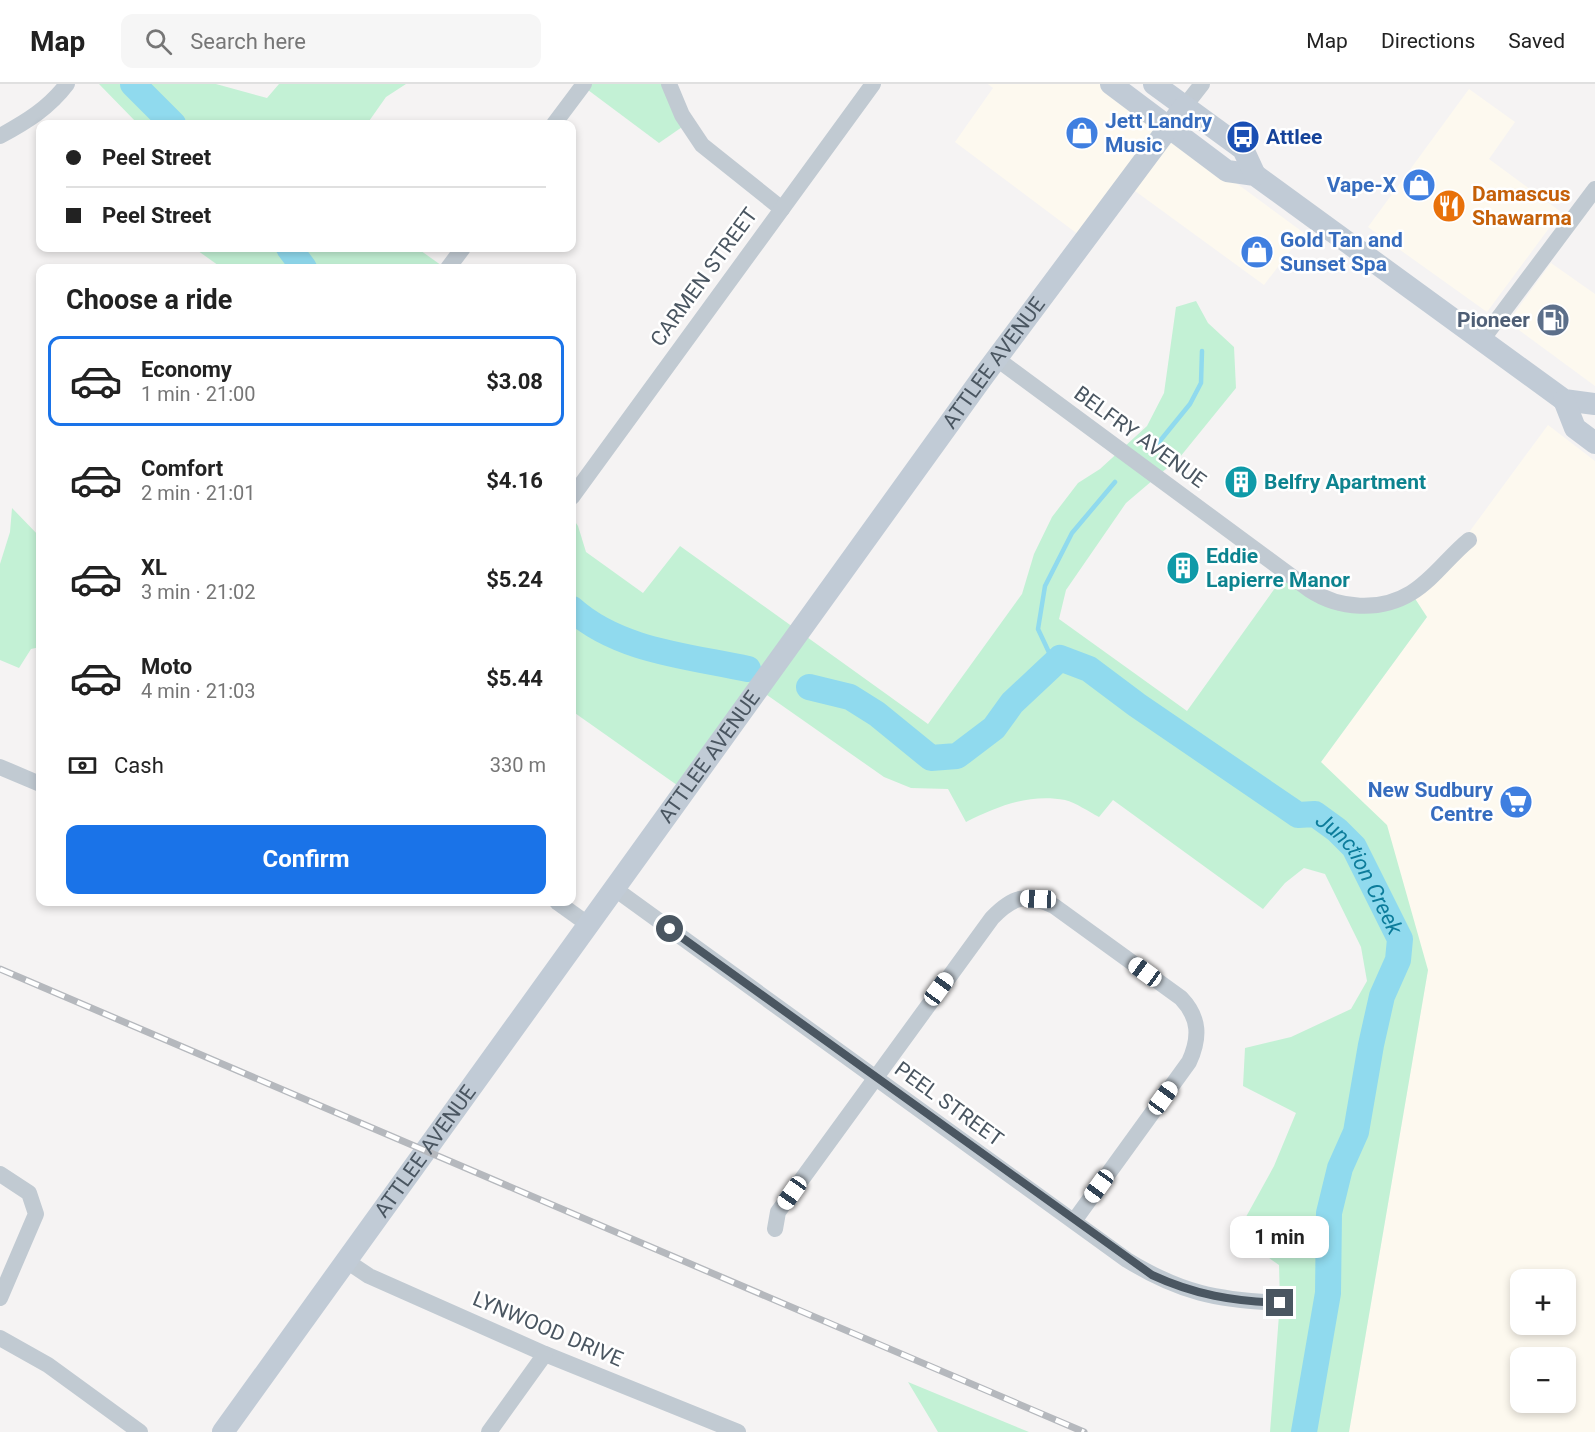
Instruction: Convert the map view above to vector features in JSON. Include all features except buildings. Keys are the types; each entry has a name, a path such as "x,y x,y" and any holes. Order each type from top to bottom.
{"street":[{"path":"0,136 30,119 51,103 67,84"},
{"path":"557,120 584,84"},
{"path":"669,84 682,115 702,145 782,208"},
{"name":"CARMEN STREET","path":"576,491 873,84"},
{"path":"1111,84 1227,171 1255,175 1564,400 1595,404"},
{"path":"1154,84 1243,149 1255,175"},
{"name":"ATTLEE AVENUE","path":"223,1432 997,359 1202,84"},
{"path":"1482,340 1595,189"},
{"name":"BELFRY AVENUE","path":"997,359 1310,590 1337,605 1375,604 1411,593 1469,540"},
{"path":"1564,400 1575,428 1595,443"},
{"path":"0,767 36,782"},
{"name":"PEEL STREET","path":"615,889 1127,1260 1182,1289 1246,1301 1280,1303"},
{"path":"774,1229 778,1212 992,918 1007,902 1023,898 1038,899 1054,906 1181,998 1191,1009 1197,1036 1189,1062 1074,1221"},
{"path":"563,906 589,925"},
{"path":"0,1174 29,1193 36,1215 0,1298"},
{"name":"LYNWOOD DRIVE","path":"345,1260 369,1276 545,1354 738,1432"},
{"path":"0,1338 48,1365 140,1432"},
{"path":"489,1432 545,1354"}],"shaded area":[{"path":"988,84 1102,84 1304,233 1264,285 1120,180 1079,235 955,142 993,88"},
{"path":"1469,89 1515,122 1489,159 1561,212 1487,312 1368,227"},
{"path":"1551,263 1595,294 1595,386 1508,322"},
{"path":"1548,425 1595,461 1595,1432 1349,1432 1428,970 1321,762 1427,617 1412,594 1453,554"}],"green space":[{"path":"99,84 216,84 267,98 279,84 406,84 386,97 370,120 134,120"},
{"path":"586,84 667,84 685,125 659,143 584,87"},
{"path":"200,252 423,252 439,264 216,264"},
{"path":"1196,301 1208,323 1234,347 1236,388 1180,457 1126,503 1066,590 1059,619 1187,711 1285,574 1337,606 1412,594 1427,617 1321,762 1387,825 1428,970 1349,1432 1270,1432 1280,1302 1279,1265 1236,1235 1274,1166 1296,1113 1243,1086 1245,1048 1291,1037 1351,1009 1367,981 1361,947 1325,874 1304,868 1285,883 1263,909 1113,800 1099,817 1065,800 1039,798 1001,807 966,822 948,789 911,788 884,777 757,688 684,790 576,714 576,523 586,552 643,593 680,546 928,724 1022,594 1034,554 1052,517 1078,483 1100,469 1147,426 1164,393 1176,307"},
{"path":"12,508 36,533 36,648 31,649 19,668 0,660 0,564 10,532"},
{"path":"908,1382 1029,1432 938,1432"}],"waterway":[{"name":"Junction Creek","path":"133,84 169,120"},
{"name":"Junction Creek","path":"292,252 301,264"},
{"path":"1151,452 1190,404 1201,383 1202,351"},
{"path":"1054,663 1038,629 1045,586 1072,533 1115,482"},
{"name":"Junction Creek","path":"576,612 611,634 633,643 655,650 748,669"},
{"name":"Junction Creek","path":"809,687 850,697 877,714 931,758 957,756 994,728 1012,703 1060,658 1089,669 1137,705 1298,815 1315,814 1337,830 1354,847 1400,939 1398,960 1382,996 1356,1132 1340,1168 1329,1213 1328,1293 1304,1432"}],"railway":[{"path":"0,969 1084,1432"}],"place":[{"name":"Jett Landry Music","path":"1082,133"},
{"name":"Attlee","path":"1243,137"},
{"name":"Vape-X","path":"1419,185"},
{"name":"Damascus Shawarma","path":"1449,206"},
{"name":"Gold Tan and Sunset Spa","path":"1257,252"},
{"name":"Pioneer","path":"1553,320"},
{"name":"Belfry Apartment","path":"1241,482"},
{"name":"Eddie Lapierre Manor","path":"1183,568"},
{"name":"New Sudbury Centre","path":"1516,802"}],"route":[{"path":"670,929 1127,1260 1182,1289 1246,1301 1280,1303"}]}
